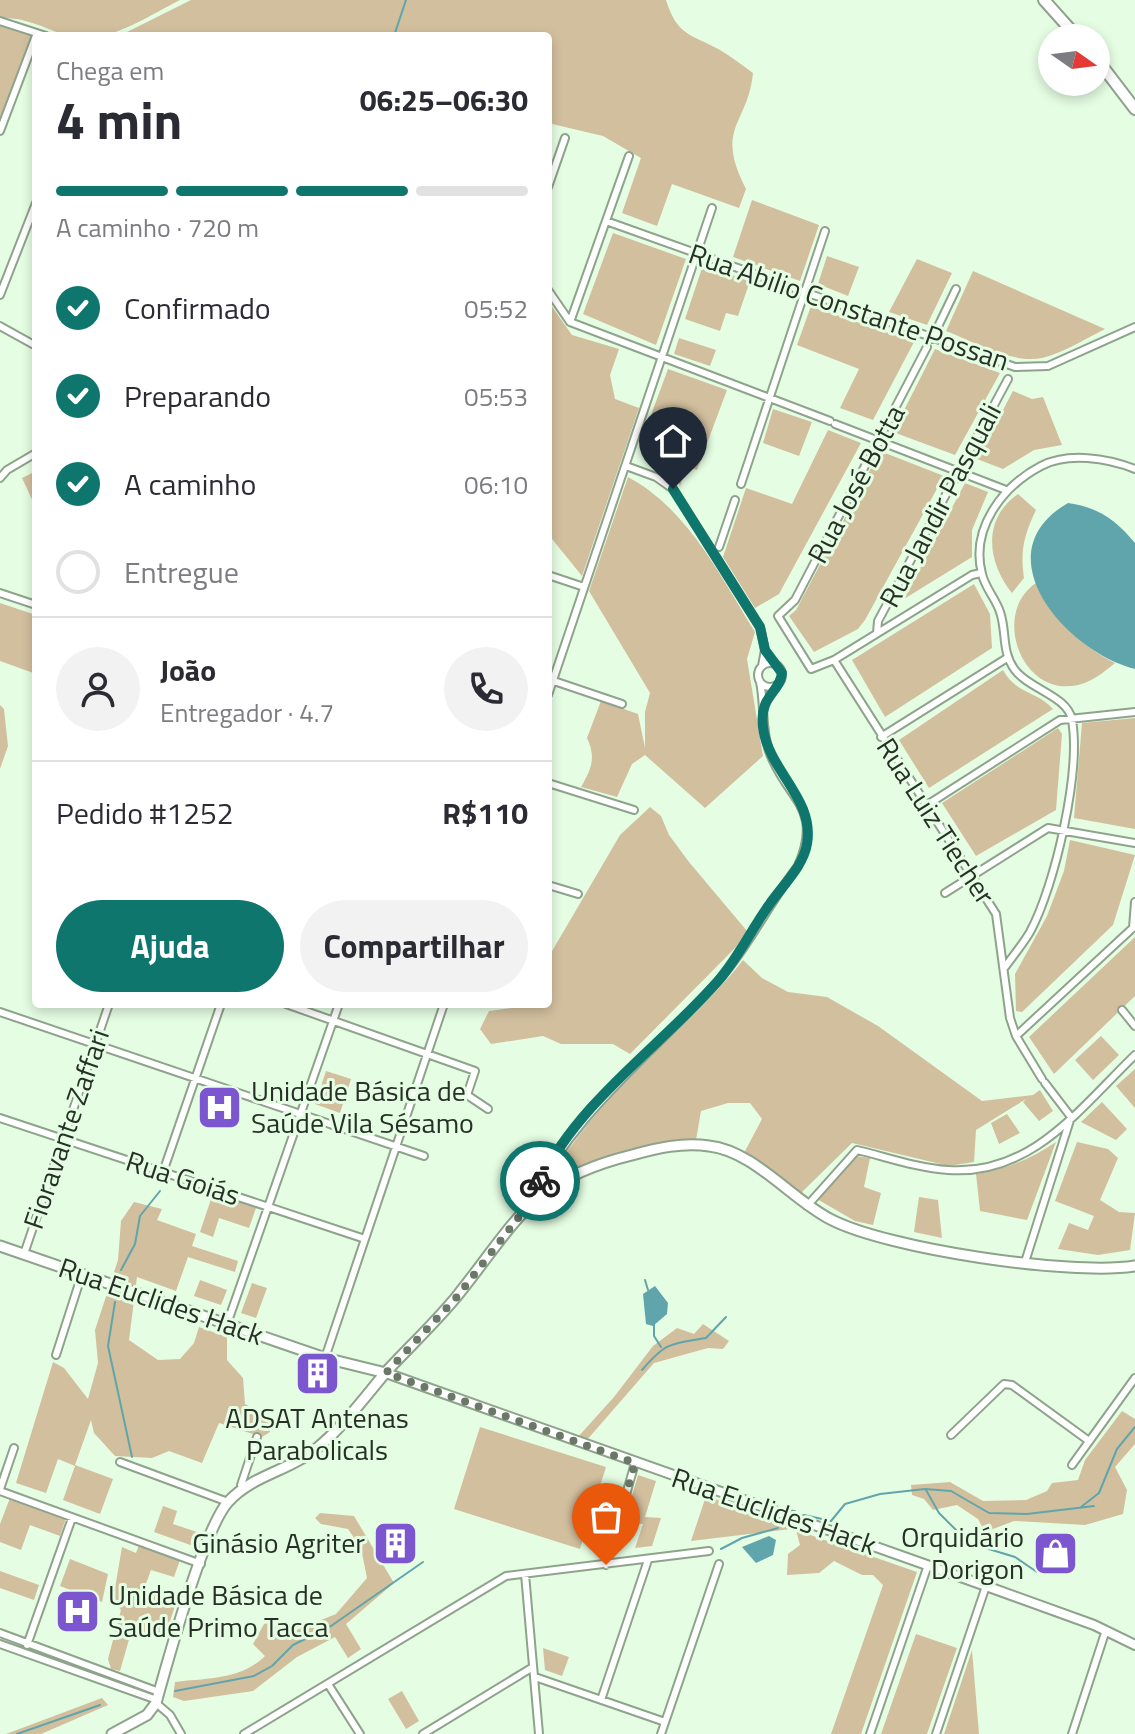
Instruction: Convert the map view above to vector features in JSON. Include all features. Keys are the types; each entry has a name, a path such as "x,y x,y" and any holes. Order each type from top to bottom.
{"main road":[{"path":"1044,0 1065,24"},
{"path":"1110,76 1135,109"},
{"path":"112,1734 147,1715 157,1698 201,1564 228,1502 243,1489 316,1449 456,1298 529,1204 561,1179 592,1166 650,1150 695,1144 715,1146 736,1155 833,1221 876,1237 1074,1268 1135,1266"},
{"name":"Rua Euclides Hack","path":"0,1246 325,1358 386,1373"}],"street":[{"path":"0,21 34,32"},
{"path":"0,131 32,46"},
{"path":"552,175 565,138"},
{"path":"570,322 629,156"},
{"path":"552,675 712,208"},
{"path":"0,295 3,275 32,212"},
{"name":"Rua Abilio Constante Possan","path":"606,221 1015,367 1048,366 1135,327"},
{"path":"741,484 825,231"},
{"path":"932,339 956,289"},
{"path":"552,296 570,322 1006,490"},
{"path":"0,326 32,344"},
{"name":"Rua José Botta","path":"834,660 811,669 778,616 795,600 927,347"},
{"name":"Rua Jandir Pasquali","path":"877,633 878,621 1008,379"},
{"path":"0,478 7,470 32,455"},
{"path":"1005,967 1030,932 1052,875 1070,785 1072,716 1061,703 1033,687 1016,672 1007,658 1000,610 981,573 980,545 987,518 1006,490 1024,475 1052,461 1074,457 1135,469"},
{"path":"529,1204 549,1164 585,1115 716,983 798,866 807,846 808,824 802,804 769,754 763,726 764,702 757,675 765,650 760,627 673,489 656,477 626,466"},
{"path":"719,547 735,500"},
{"path":"834,660 972,575 981,573"},
{"path":"552,576 584,587"},
{"path":"0,593 32,604"},
{"path":"764,702 782,677 765,650"},
{"path":"881,737 1007,658"},
{"name":"Rua Luiz Tiecher","path":"834,660 996,914 1010,1018 1016,1036 1043,1081 1071,1117"},
{"path":"762,666 776,664"},
{"path":"552,681 622,704"},
{"path":"760,682 766,687 775,687"},
{"path":"927,805 1072,716 1135,712"},
{"path":"552,784 634,810"},
{"path":"945,893 1048,828 1063,828 1135,843"},
{"path":"552,886 578,894"},
{"path":"1016,1036 1134,927 1135,902"},
{"name":"Fioravante Zaffari","path":"24,1254 108,1008"},
{"path":"163,1172 220,1008"},
{"path":"298,1008 475,1071 467,1095 488,1109"},
{"path":"227,1324 338,1008"},
{"path":"325,1358 443,1008"},
{"path":"1122,1010 1135,1026"},
{"path":"0,1012 424,1156"},
{"path":"807,1206 857,1150 951,1170 1001,1165 1035,1150 1135,1055"},
{"path":"1025,1262 1071,1117"},
{"name":"Rua Goiás","path":"0,1118 365,1239"},
{"path":"56,1355 82,1274"},
{"name":"Rua Euclides Hack","path":"386,1373 1094,1625 1135,1645"},
{"path":"1072,1465 1135,1378"},
{"path":"951,1435 1004,1384 1012,1385 1089,1441"},
{"path":"1127,1390 1135,1396"},
{"path":"243,1489 241,1485 257,1437"},
{"path":"14,1448 0,1490 201,1564"},
{"path":"120,1462 228,1502"},
{"path":"606,1565 635,1463"},
{"path":"24,1652 72,1518"},
{"path":"244,1734 506,1576 709,1551"},
{"path":"601,1700 648,1560"},
{"path":"661,1734 719,1564"},
{"path":"870,1734 928,1565"},
{"path":"525,1574 539,1734"},
{"path":"936,1734 986,1586"},
{"path":"0,1633 157,1698 181,1734"},
{"path":"1072,1734 1105,1633"},
{"path":"0,1644 157,1698"},
{"path":"423,1734 533,1667"},
{"path":"535,1677 665,1722"},
{"path":"328,1684 360,1734"}],"shaded area":[{"path":"0,0 180,0 115,32 56,32 25,21 0,18"},
{"path":"191,0 666,0 680,27 753,73 733,139 737,168 746,189 739,208 672,184 657,226 622,213 641,158 603,136 552,124 552,32 127,32"},
{"path":"23,25 34,30 0,119 0,26"},
{"path":"752,200 819,225 800,281 733,257"},
{"path":"613,233 686,259 656,345 583,314"},
{"path":"827,256 859,267 848,296 818,284"},
{"path":"917,259 952,273 927,325 889,312"},
{"path":"703,265 750,281 738,316 726,313 720,331 685,319"},
{"path":"973,271 1105,329 1058,353 1030,359 993,351 946,331"},
{"path":"811,306 914,342 873,420 840,408 859,369 797,345"},
{"path":"552,307 572,335 619,349 610,375 615,399 639,408 582,576 552,539"},
{"path":"679,338 716,350 710,366 674,354"},
{"path":"935,349 1000,373 955,455 893,432"},
{"path":"668,369 727,390 697,470 685,466 680,487 677,475 653,460 641,442"},
{"path":"1013,391 1032,399 1043,397 1062,445 1034,450 1003,469 977,459"},
{"path":"773,409 812,422 799,456 763,443"},
{"path":"828,430 861,443 779,594 755,608 723,557 746,488 792,504"},
{"path":"880,451 944,476 865,620 858,629 814,652 789,616 796,610"},
{"path":"32,473 32,499 22,478"},
{"path":"628,477 668,507 685,525 755,632 747,659 763,756 705,808 645,755 632,764 617,797 581,787 592,762 587,738 601,701 638,714 645,748 645,712 650,693 589,591"},
{"path":"965,483 988,492 972,530 972,557 904,599"},
{"path":"1018,494 1036,510 1024,543 1024,578 1012,593 997,568 992,541 998,516"},
{"path":"1036,583 1050,607 1069,629 1115,663 1093,679 1078,685 1058,686 1041,679 1028,666 1014,632 1016,613 1023,597"},
{"path":"974,584 990,614 992,648 885,717 852,660"},
{"path":"0,603 32,614 32,673 0,661"},
{"path":"1003,670 1021,689 1053,709 929,788 899,740"},
{"path":"0,705 4,709 8,746 0,769"},
{"path":"1135,718 1135,829 1074,818 1082,723"},
{"path":"1058,728 1062,734 1056,810 976,856 942,803"},
{"path":"650,807 661,816 669,835 689,862 747,931 736,947 630,1054 613,1044 561,1044 543,1036 491,1044 480,1029 489,1011 552,1008 552,951 620,835"},
{"path":"1070,840 1135,855 1113,925 1022,1012 1016,1011 1015,974 1047,916 1064,871"},
{"path":"1135,937 1135,996 1054,1074 1029,1037"},
{"path":"743,960 762,978 788,992 827,997 878,1026 982,1101 1033,1095 1040,1090 1053,1111 1039,1121 1023,1102 1026,1099 976,1130 974,1162 949,1166 852,1143 801,1193 758,1166 744,1153 762,1119 750,1103 728,1103 701,1111 696,1140 620,1153 546,1180 623,1083 705,1003"},
{"path":"1101,1036 1119,1055 1093,1080 1075,1060"},
{"path":"1135,1069 1135,1108 1116,1086"},
{"path":"326,1071 351,1079 340,1113 315,1104"},
{"path":"1102,1102 1127,1129 1116,1140 1081,1122"},
{"path":"1007,1114 1020,1133 999,1144 991,1123"},
{"path":"1056,1142 1027,1220 980,1211 976,1174 1018,1162"},
{"path":"1077,1142 1108,1149 1118,1158 1100,1200 1119,1212 1135,1213 1130,1250 1098,1255 1058,1249 1069,1223 1088,1230 1094,1216 1055,1201"},
{"path":"856,1156 870,1158 864,1187 881,1193 873,1225 855,1221 817,1199"},
{"path":"213,1193 256,1208 249,1228 219,1218 213,1237 200,1232"},
{"path":"919,1197 938,1200 942,1238 914,1232"},
{"path":"134,1202 162,1209 157,1220 196,1234 192,1246 238,1261 235,1272 188,1257 176,1291 137,1277 129,1340 158,1360 180,1359 194,1343 199,1327 227,1337 227,1360 243,1378 245,1404 269,1416 270,1432 262,1437 219,1423 202,1463 169,1451 152,1458 115,1456 94,1433 91,1420 75,1465 113,1479 100,1514 63,1500 75,1466 58,1459 46,1493 16,1483 53,1362 64,1368 88,1399 98,1363 95,1330 118,1260 121,1221"},
{"path":"200,1280 227,1290 221,1305 194,1296"},
{"path":"252,1283 267,1288 256,1318 241,1313"},
{"path":"703,1324 729,1341 723,1349 708,1348 654,1363 586,1441 577,1438 614,1397 653,1346 677,1328 694,1334"},
{"path":"1122,1411 1135,1419 1135,1444 1115,1467 1127,1490 1123,1514 1085,1525 1014,1521 985,1532 978,1519 957,1505 933,1510 924,1499 912,1495 911,1485 950,1482 983,1501 1026,1500 1047,1491 1052,1483 1078,1480 1085,1460"},
{"path":"480,1427 606,1467 580,1549 454,1509"},
{"path":"638,1475 656,1481 645,1517 661,1518 652,1546 635,1548 643,1524 624,1523"},
{"path":"706,1496 799,1528 691,1541"},
{"path":"10,1498 66,1518 60,1536 30,1525 21,1550 0,1542 0,1524"},
{"path":"163,1506 177,1511 173,1524 200,1533 196,1547 154,1532"},
{"path":"320,1513 354,1516 394,1583 346,1624 361,1649 348,1658 335,1637 297,1657 253,1691 184,1701 173,1697 175,1682 234,1674 256,1664 265,1656 253,1644 264,1624 273,1622 281,1633 287,1634 336,1614 367,1578 361,1548 348,1529 321,1524 315,1518"},
{"path":"796,1530 917,1572 861,1734 831,1734 883,1585 873,1575 862,1575 834,1561 819,1573 787,1575 788,1554 800,1545"},
{"path":"139,1545 180,1560 174,1577 151,1570 144,1589 177,1600 164,1639 132,1629 120,1671 111,1669 108,1659 121,1610 113,1600 122,1547 136,1553"},
{"path":"70,1559 108,1574 102,1602 60,1586"},
{"path":"0,1571 39,1585 34,1600 0,1588"},
{"path":"916,1634 957,1648 927,1734 881,1734"},
{"path":"543,1648 569,1657 562,1676 545,1670"},
{"path":"972,1650 979,1734 944,1734"},
{"path":"402,1691 419,1721 406,1729 388,1699"},
{"path":"102,1698 108,1705 41,1734 6,1734"}],"water":[{"path":"1068,503 1106,516 1135,543 1135,669 1109,659 1083,643 1043,599 1033,573 1032,548 1043,524"},
{"path":"655,1286 668,1303 667,1314 653,1326 646,1324 643,1294"},
{"path":"769,1536 776,1540 773,1555 756,1563 742,1547"}],"waterway":[{"path":"395,32 406,0"},
{"path":"121,1270 135,1244 140,1216 160,1191"},
{"path":"645,1280 648,1290"},
{"path":"115,1302 108,1346 132,1457"},
{"path":"642,1370 670,1345 706,1338 726,1317"},
{"path":"654,1324 654,1336 661,1347"},
{"path":"1081,1507 1099,1493 1117,1449 1135,1427"},
{"path":"804,1515 831,1521 845,1504 880,1494 925,1489 951,1491 989,1513 1027,1514 1094,1506"},
{"path":"926,1490 939,1513 969,1543 1015,1557 1037,1572"},
{"path":"786,1510 795,1511"},
{"path":"721,1549 742,1538 778,1528"},
{"path":"175,1691 254,1676 272,1666 293,1645 331,1626 423,1562"},
{"path":"17,1734 100,1705"}],"way so far":[{"path":"540,1181 529,1204 456,1298 386,1373 635,1463 606,1565"}],"place":[{"name":"Unidade Básica de Saúde Vila Sésamo","path":"220,1107"},
{"name":"ADSAT Antenas Parabolicals","path":"317,1374"},
{"name":"Ginásio Agriter","path":"396,1543"},
{"name":"Orquidário Dorigon","path":"1055,1553"},
{"name":"Unidade Básica de Saúde Primo Tacca","path":"77,1611"}],"route":[{"path":"540,1181 585,1115 733,963 798,866 807,846 808,824 802,804 769,754 763,726 764,702 781,681 781,669 765,650 760,627 673,489"}]}
